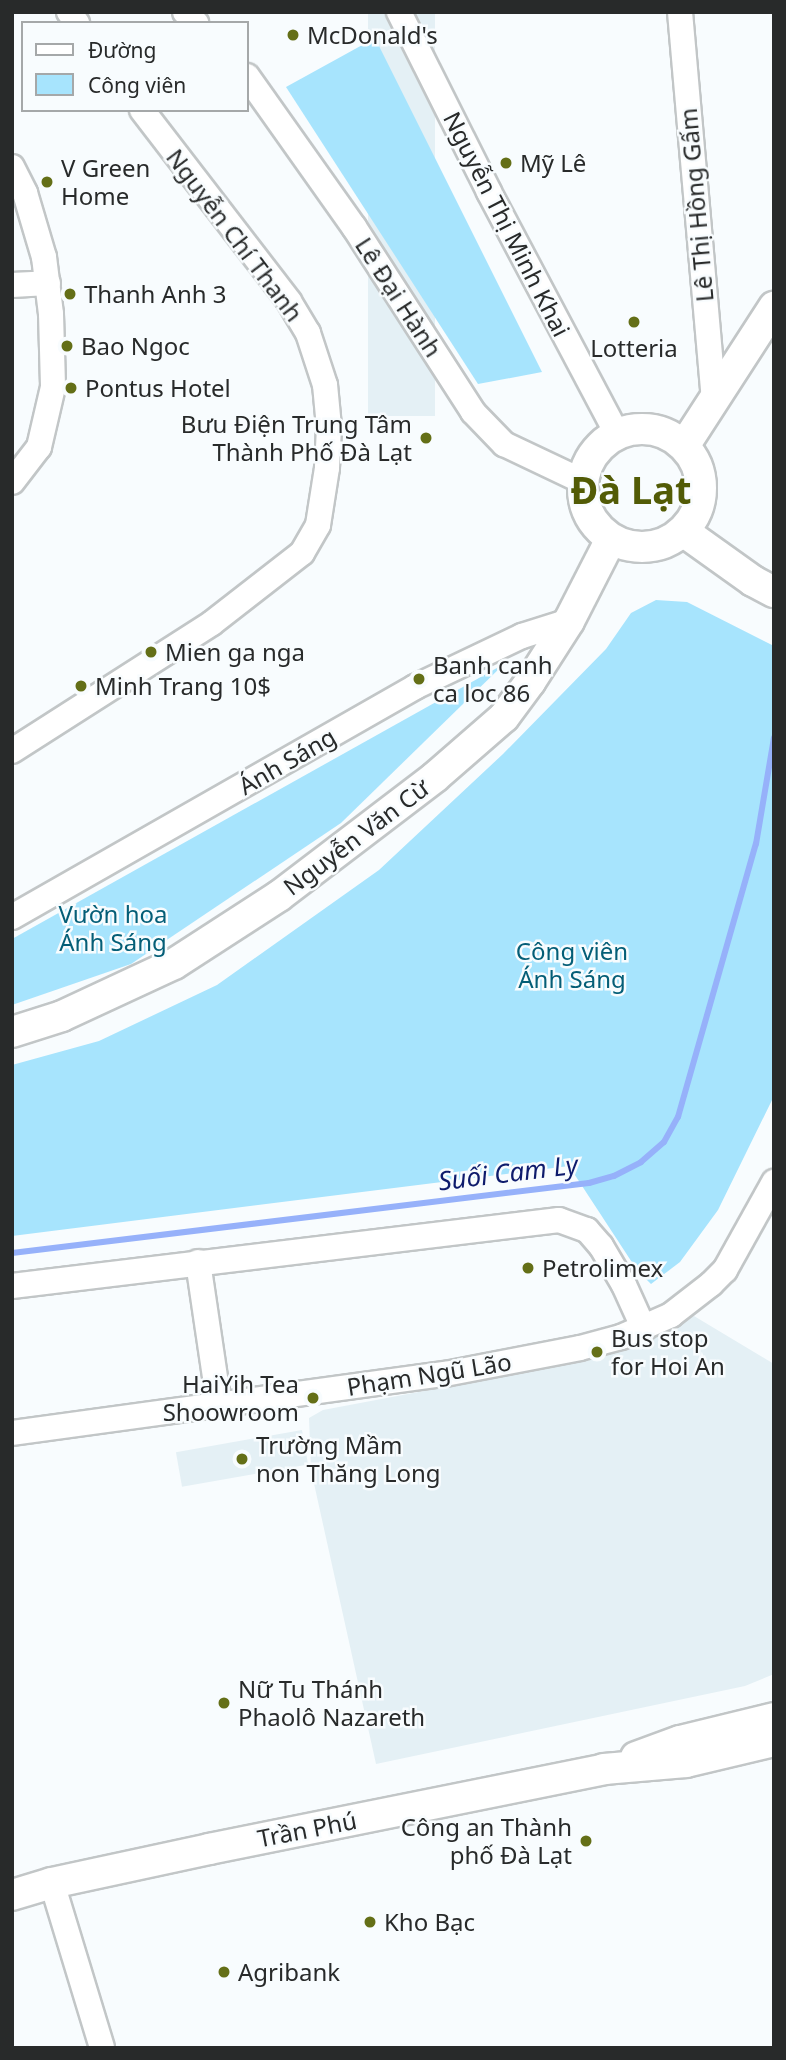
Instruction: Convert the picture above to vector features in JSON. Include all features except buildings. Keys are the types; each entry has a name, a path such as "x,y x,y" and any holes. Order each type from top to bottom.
{"main road":[{"path":"684,446 774,307"},
{"path":"634,429 653,429 670,435 684,446 695,461 701,479 701,498 694,516 683,531 667,541 648,547 629,546 611,539 598,528 588,514 582,481 594,453 617,434 634,429"},
{"path":"683,531 753,581 774,592"},
{"name":"Nguyễn Văn Cừ","path":"12,1032 62,1016 174,964 279,896 435,777 504,717 552,651 611,539"},
{"name":"Trần Phú","path":"12,1895 52,1883 604,1769 680,1741 773,1725"}],"street":[{"name":"Nguyễn Thị Minh Khai","path":"399,12 489,192 617,434"},
{"name":"Lê Thị Hồng Gấm","path":"680,12 714,398"},
{"name":"Lê Đại Hành","path":"248,77 354,227 473,412 504,444 582,481"},
{"name":"Nguyễn Chí Thanh","path":"12,751 212,623 302,553 318,525 327,468 329,427 325,385 308,333 289,301 144,112"},
{"path":"12,167 38,229 48,283 53,387 48,419 39,447 12,482"},
{"path":"12,285 48,283"},
{"name":"Ánh Sáng","path":"12,917 415,687 522,636 569,621"},
{"name":"Phạm Ngũ Lão","path":"12,1433 445,1374 580,1348 644,1329 692,1300 725,1270 774,1182"},
{"path":"12,1286 559,1220 587,1230 601,1246 624,1285 644,1329"},
{"path":"198,1262 219,1405"},
{"path":"52,1883 102,2048"}],"shaded area":[{"path":"368,12 435,12 435,416 368,416"},
{"path":"694,1316 774,1364 774,1674 745,1686 376,1764 311,1470 309,1418 323,1410 593,1359 633,1347"},
{"name":"Trường Mầm non Thăng Long","path":"302,1430 308,1464 182,1487 176,1452"}],"green space":[{"path":"375,38 542,372 478,384 286,87"},
{"name":"Công viên Ánh Sáng","path":"656,600 687,602 774,646 774,1096 718,1210 680,1262 651,1284 637,1270 569,1166 12,1236 12,1065 99,1041 217,985 379,870 503,754 606,649 631,613"},
{"name":"Vườn hoa Ánh Sáng","path":"504,664 341,823 131,964 12,1005 12,939"}],"waterway":[{"name":"Suối Cam Ly","path":"12,1253 589,1183 614,1176 641,1162 664,1142 678,1117 756,844 774,738"}],"place":[{"name":"McDonald's","path":"293,35"},
{"name":"Mỹ Lê","path":"506,163"},
{"name":"V Green Home","path":"47,182"},
{"name":"Thanh Anh 3","path":"70,294"},
{"name":"Lotteria","path":"634,322"},
{"name":"Bao Ngoc","path":"67,346"},
{"name":"Pontus Hotel","path":"71,388"},
{"name":"Bưu Điện Trung Tâm Thành Phố Đà Lạt","path":"426,438"},
{"name":"Mien ga nga","path":"151,652"},
{"name":"Banh canh ca loc 86","path":"419,679"},
{"name":"Minh Trang 10$","path":"81,686"},
{"name":"Petrolimex","path":"528,1268"},
{"name":"Bus stop for Hoi An","path":"597,1352"},
{"name":"HaiYih Tea Shoowroom","path":"313,1398"},
{"name":"Trường Mầm non Thăng Long","path":"242,1459"},
{"name":"Nữ Tu Thánh Phaolô Nazareth","path":"224,1703"},
{"name":"Công an Thành phố Đà Lạt","path":"586,1841"},
{"name":"Kho Bạc","path":"370,1922"},
{"name":"Agribank","path":"224,1972"}],"district":[{"name":"Đà Lạt","path":"631,490"}]}
